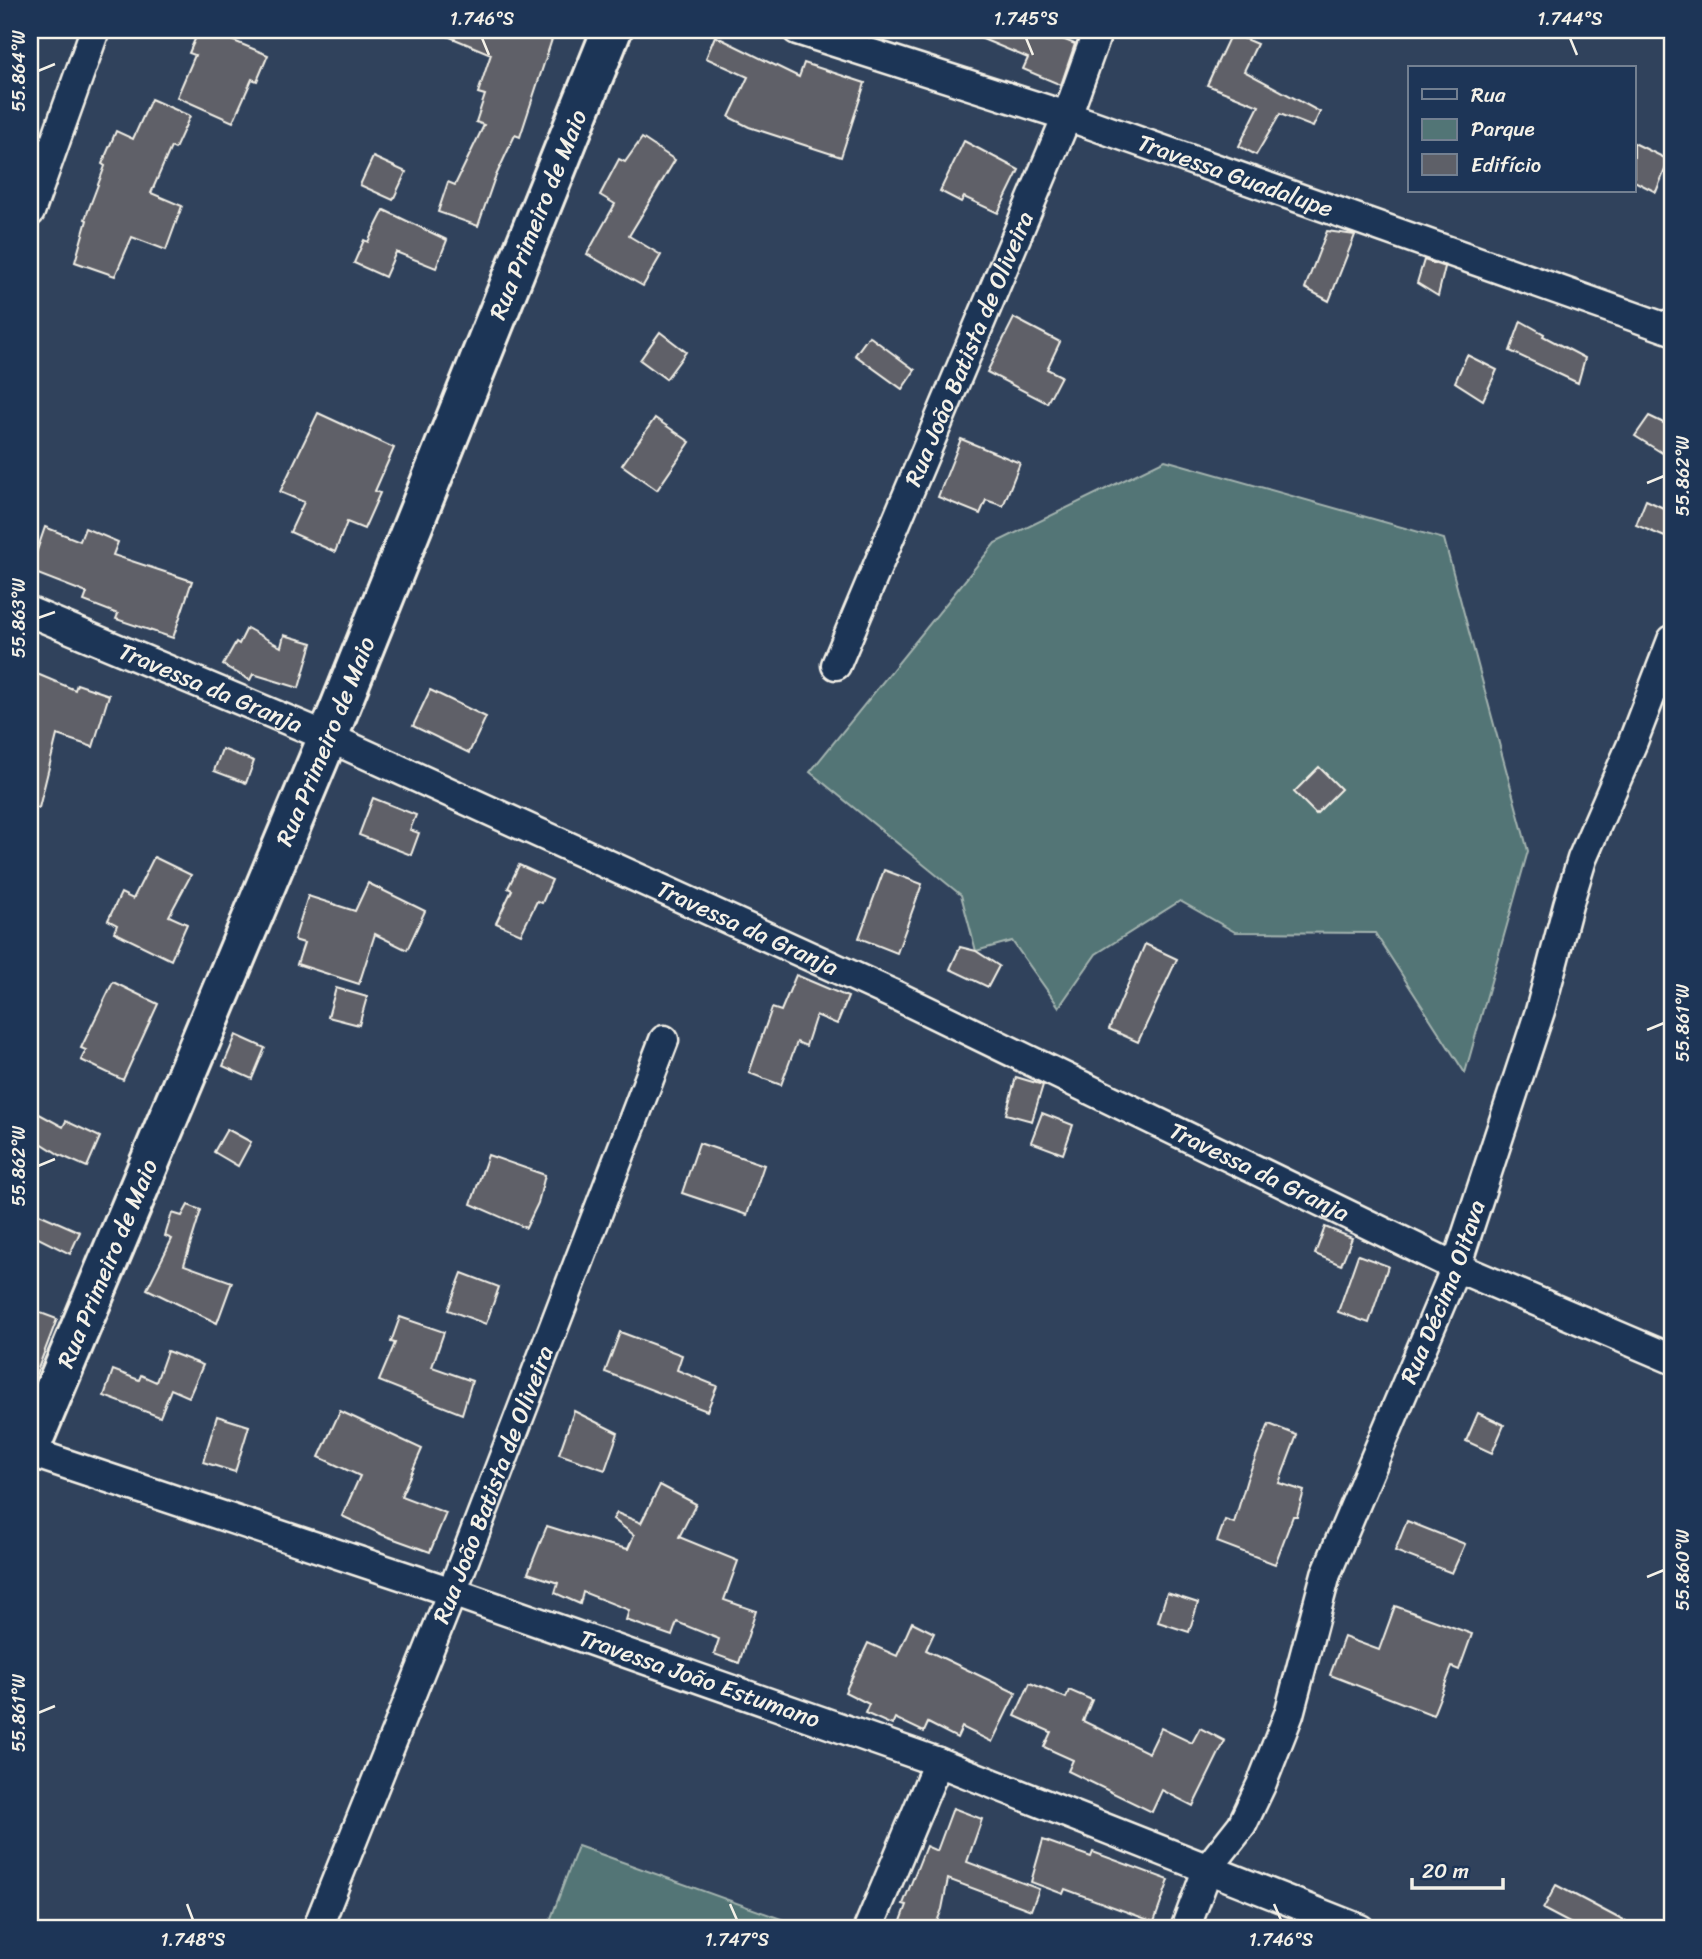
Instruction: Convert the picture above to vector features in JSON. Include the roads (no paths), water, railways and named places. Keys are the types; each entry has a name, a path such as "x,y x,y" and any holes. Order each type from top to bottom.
{"street":[{"path":"30,212 95,30"},
{"name":"Rua Primeiro de Maio","path":"30,1450 328,737 612,30"},
{"name":"Travessa Guadalupe","path":"797,30 1067,116 1672,330"},
{"name":"Rua João Batista de Oliveira","path":"835,665 1067,116 1098,30"},
{"name":"Travessa da Granja","path":"30,612 328,737 899,998 1456,1267 1672,1359"},
{"name":"Rua Décima Oitava","path":"1185,1929 1208,1868 1242,1825 1289,1714 1326,1574 1456,1267 1540,1011 1582,859 1632,744 1672,640"},
{"name":"Rua João Batista de Oliveira","path":"317,1929 452,1592 664,1040"},
{"name":"Travessa João Estumano","path":"30,1450 452,1592 938,1762 1360,1929"},
{"path":"868,1929 938,1762"}]}
